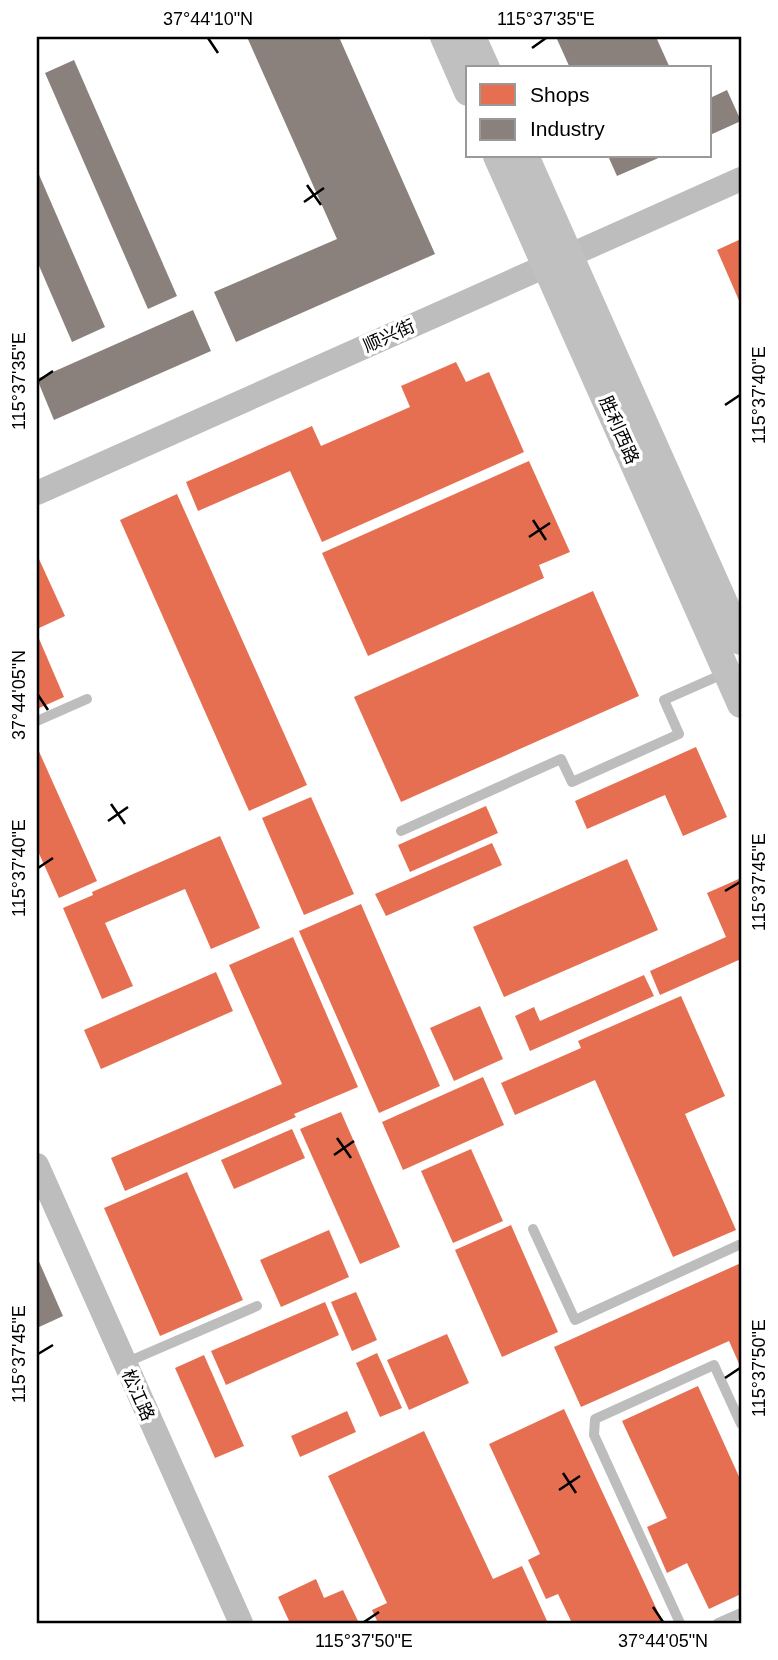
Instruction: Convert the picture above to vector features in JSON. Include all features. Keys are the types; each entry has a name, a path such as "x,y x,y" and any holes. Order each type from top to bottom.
{"main road":[{"path":"444,37 466,87"},
{"path":"472,37 485,66"},
{"name":"胜利西路","path":"498,158 558,260 741,641"},
{"name":"胜利西路","path":"526,158 558,260 741,704"}],"street":[{"name":"顺兴街","path":"37,493 741,179"},
{"name":"松江路","path":"37,1165 241,1623"}],"lane":[{"path":"401,831 561,759 572,782 679,734 664,700 727,672"},
{"path":"37,721 87,699"},
{"path":"533,1229 575,1320 741,1244"},
{"path":"124,1363 257,1306"},
{"path":"680,1623 594,1435 596,1419 714,1365 741,1424"},
{"path":"718,1623 741,1613"}],"building: Shops":[{"path":"741,239 741,305 717,250"},
{"path":"456,362 466,382 489,372 524,452 322,542 290,471 198,511 186,482 312,426 321,446 410,407 401,386"},
{"path":"529,461 570,552 539,565 544,578 368,656 322,553"},
{"path":"177,494 307,785 249,811 120,520"},
{"path":"39,559 65,616 37,629 37,560"},
{"path":"593,591 639,696 401,802 354,697"},
{"path":"37,634 64,697 37,709"},
{"path":"37,747 97,881 59,898 37,849"},
{"path":"696,747 727,817 683,836 665,795 587,829 575,801"},
{"path":"311,797 354,894 304,915 262,818"},
{"path":"486,806 498,833 410,872 398,845"},
{"path":"220,836 260,928 211,949 185,889 105,923 133,986 102,999 63,908 93,895 92,892"},
{"path":"492,843 502,865 386,916 375,894"},
{"path":"627,859 658,930 504,997 473,927"},
{"path":"741,878 741,959 660,995 650,971 726,937 707,893"},
{"path":"361,904 440,1086 379,1113 299,931"},
{"path":"293,937 358,1087 294,1114 296,1117 125,1191 111,1158 282,1084 229,965"},
{"path":"216,972 233,1011 101,1069 84,1030"},
{"path":"644,975 654,996 530,1051 515,1016 534,1007 540,1021"},
{"path":"681,996 725,1096 685,1114 736,1230 673,1257 595,1080 515,1115 501,1083 581,1048 578,1041"},
{"path":"480,1006 503,1059 454,1081 430,1028"},
{"path":"483,1077 504,1125 403,1170 382,1122"},
{"path":"341,1112 400,1247 360,1264 300,1129"},
{"path":"292,1129 305,1158 234,1189 221,1160"},
{"path":"471,1149 503,1221 453,1243 421,1171"},
{"path":"187,1172 243,1300 160,1336 104,1208"},
{"path":"511,1225 558,1332 502,1357 455,1250"},
{"path":"329,1230 349,1277 281,1307 260,1260"},
{"path":"741,1263 741,1368 729,1341 581,1407 554,1347"},
{"path":"356,1292 377,1340 352,1351 331,1302"},
{"path":"325,1302 339,1335 226,1385 211,1351"},
{"path":"447,1334 469,1383 409,1410 387,1360"},
{"path":"377,1353 402,1408 380,1417 356,1363"},
{"path":"204,1355 244,1446 215,1458 175,1368"},
{"path":"698,1386 741,1481 741,1594 709,1609 687,1563 667,1573 647,1527 667,1518 622,1421"},
{"path":"564,1409 663,1623 572,1623 558,1594 546,1599 528,1560 540,1554 489,1444"},
{"path":"347,1411 356,1432 300,1457 291,1436"},
{"path":"424,1431 493,1579 522,1566 548,1623 378,1623 372,1610 387,1603 328,1476"},
{"path":"316,1579 324,1598 343,1590 359,1623 290,1623 278,1597"}],"building: Industry":[{"path":"247,37 339,37 435,254 236,342 214,292 337,239"},
{"path":"556,37 656,37 669,66 569,66"},
{"path":"74,60 177,296 148,309 45,73"},
{"path":"727,90 741,121 712,134 712,97"},
{"path":"609,158 658,158 617,176"},
{"path":"37,170 105,327 72,342 37,261"},
{"path":"193,310 211,351 54,420 37,379"},
{"path":"37,1257 63,1316 37,1328"}]}
